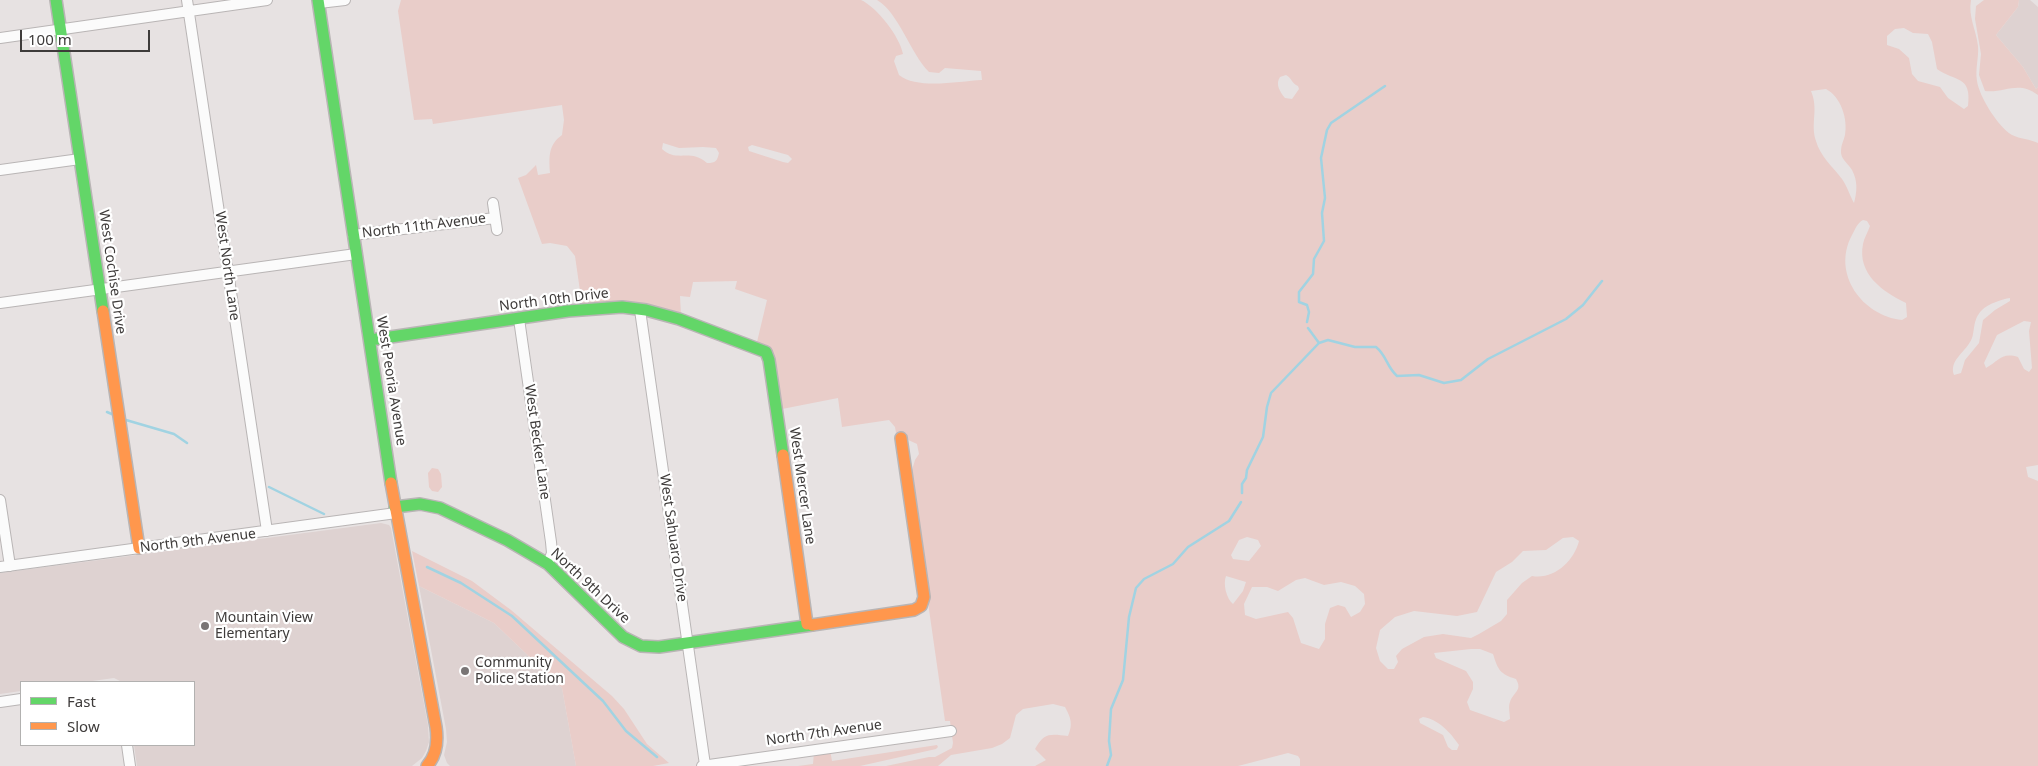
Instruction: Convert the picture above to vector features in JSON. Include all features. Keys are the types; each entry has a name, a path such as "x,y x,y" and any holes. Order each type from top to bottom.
{"street":[{"name":"West Cochise Drive","path":"56,0 139,548"},
{"name":"West North Lane","path":"186,0 267,531"},
{"path":"0,38 267,0"},
{"path":"318,2 345,0"},
{"name":"West Peoria Avenue","path":"318,2 396,510 437,733 438,742 430,765"},
{"path":"0,170 80,159"},
{"name":"North 11th Avenue","path":"493,203 497,230"},
{"name":"North 11th Avenue","path":"353,235 495,218"},
{"name":"North 11th Avenue","path":"0,303 356,254"},
{"name":"North 10th Drive","path":"370,340 591,308 630,308 654,312 685,322 766,352"},
{"name":"West Sahuaro Drive","path":"640,310 704,765"},
{"name":"West Becker Lane","path":"519,319 551,542 552,553 548,564"},
{"name":"West Mercer Lane","path":"766,352 769,360 807,624"},
{"name":"North 9th Drive","path":"396,510 420,504 440,508 507,540 548,564 594,610 631,643 650,648 688,641 914,610 921,606 924,597 900,438"},
{"path":"0,500 5,567"},
{"name":"North 9th Avenue","path":"5,567 267,531 396,510"},
{"path":"0,702 20,699"},
{"name":"North 7th Avenue","path":"704,765 951,730"},
{"path":"127,746 130,766"}],"shaded area":[{"path":"401,0 861,0 874,9 893,31 903,54 896,56 894,61 899,75 907,80 939,84 982,80 981,71 945,68 939,73 929,72 916,55 892,14 877,0 1971,0 1971,18 1978,46 1976,72 1981,95 1995,118 2007,131 2012,135 2038,143 2038,465 2026,467 2028,477 2038,481 2038,766 1300,766 1298,756 1288,753 1238,766 1035,766 1046,760 1035,749 1038,743 1048,735 1068,736 1070,732 1071,721 1065,707 1053,704 1023,709 1016,715 1010,738 992,748 951,755 938,766 886,766 935,757 952,748 953,743 950,721 945,721 910,477 915,460 919,454 917,444 904,438 897,439 895,427 889,420 842,427 838,398 782,409 757,342 767,300 735,289 737,281 693,282 690,297 680,296 681,315 582,305 575,256 567,246 550,243 542,244 518,178 526,175 536,165 538,175 550,173 552,147 562,135 564,120 562,105 433,124 432,119 414,120 398,11","holes":["1904,28 1913,33 1928,34 1932,42 1937,69 1965,84 1969,96 1968,106 1964,109 1948,98 1940,87 1918,81 1912,74 1909,58 1899,49 1887,45 1887,36 1895,29","1286,75 1298,86 1299,89 1292,99 1285,98 1281,93 1278,85 1280,77","1826,89 1836,97 1842,109 1846,129 1841,153 1855,178 1856,191 1854,203 1844,182 1818,146 1814,134 1814,104 1811,91","663,143 679,148 716,148 719,153 716,161 710,163 695,156 673,155 662,149","752,145 788,155 792,159 788,163 749,151 748,147","1863,220 1867,221 1870,226 1864,242 1862,255 1868,273 1881,287 1906,303 1907,317 1902,320 1888,317 1875,311 1864,302 1848,278 1845,264 1847,250 1858,225","2010,298 2010,301 1983,320 1979,343 1965,360 1961,373 1954,375 1955,361 1972,339 1976,319 1979,314 1991,304","2024,321 2031,322 2029,331 2032,368 2029,372 2024,369 2018,357 2012,356 2004,356 1986,368 1984,363 1997,335","1247,537 1258,540 1261,546 1249,561 1233,559 1231,555 1239,540","1573,537 1579,541 1573,555 1562,568 1548,575 1532,576 1522,583 1507,600 1507,614 1501,621 1471,638 1443,634 1424,637 1402,649 1396,656 1398,662 1394,669 1388,669 1380,661 1376,648 1380,630 1395,617 1414,611 1457,616 1477,612 1496,572 1512,562 1523,551 1546,550 1563,538","1226,576 1246,582 1243,591 1233,604 1227,595 1225,587","1305,578 1324,585 1341,582 1355,586 1364,594 1365,604 1360,612 1351,617 1345,607 1338,605 1330,608 1325,624 1325,639 1319,649 1301,643 1293,618 1288,612 1256,619 1245,615 1244,604 1252,587 1267,587 1278,591 1296,580","1480,649 1493,654 1500,671 1516,679 1518,683 1518,689 1509,704 1510,719 1504,722 1470,710 1467,702 1473,689 1473,682 1466,671 1436,658 1434,653","1423,717 1429,718 1444,727 1459,745 1457,750 1452,750 1448,747 1443,735 1420,723 1419,719"]},
{"path":"1984,0 2019,0 2018,7 1996,35 2023,67 2036,89 2038,87 2038,95 2024,88 1985,91 1979,75 1981,54 1975,19 1976,6"},
{"path":"2019,0 2030,0 2038,7 2038,87 2036,89 2023,67 1996,35 2018,7"},
{"path":"432,468 438,469 441,474 442,487 438,492 432,491 429,487 428,473"},
{"name":"Mountain View Elementary","path":"381,523 389,525 428,725 429,742 426,751 422,758 412,766 137,766 134,746 195,746 195,681 120,681 114,678 92,681 20,681 20,691 0,694 0,573"},
{"path":"412,551 472,581 511,610 612,696 624,709 647,744 669,763 653,766 576,766 562,688 494,623 419,586"},
{"path":"419,586 494,623 562,688 576,766 450,766 447,763 444,755 447,742 446,729"},
{"path":"937,745 936,749 860,766 798,766 813,764 814,752 830,750 832,761"}],"waterway":[{"path":"1307,322 1309,312 1307,305 1299,302 1299,292 1313,274 1314,259 1324,241 1322,213 1325,198 1321,158 1327,130 1331,123 1385,86"},
{"path":"1242,493 1242,484 1246,478 1247,470 1263,437 1271,393 1319,343 1328,340 1355,347 1376,347 1397,376 1419,375 1444,383 1461,380 1488,359 1566,319 1583,305 1602,281"},
{"path":"1308,328 1319,343"},
{"path":"107,412 114,415"},
{"path":"126,420 174,434 187,443"},
{"path":"269,487 324,514"},
{"path":"1107,766 1111,755 1109,741 1111,709 1123,680 1129,617 1136,588 1144,579 1173,564 1188,547 1229,521 1241,502"},
{"path":"427,567 461,583 512,616 603,701 626,731 657,757"}],"traffic: fast":[{"path":"56,0 103,311"},
{"path":"318,0 391,483"},
{"path":"370,340 568,311 622,307 646,310 679,319 766,352 769,360 783,455"},
{"path":"395,507 420,504 440,508 507,540 548,564 623,637 641,646 659,647 812,625"}],"traffic: slow":[{"path":"103,311 139,548"},
{"path":"812,625 914,610 921,606 924,597 901,438"},
{"path":"783,455 807,624"},
{"path":"391,483 436,727 436,748 427,766"}],"place":[{"name":"Mountain View Elementary","path":"205,626"},
{"name":"Community Police Station","path":"465,671"}]}
